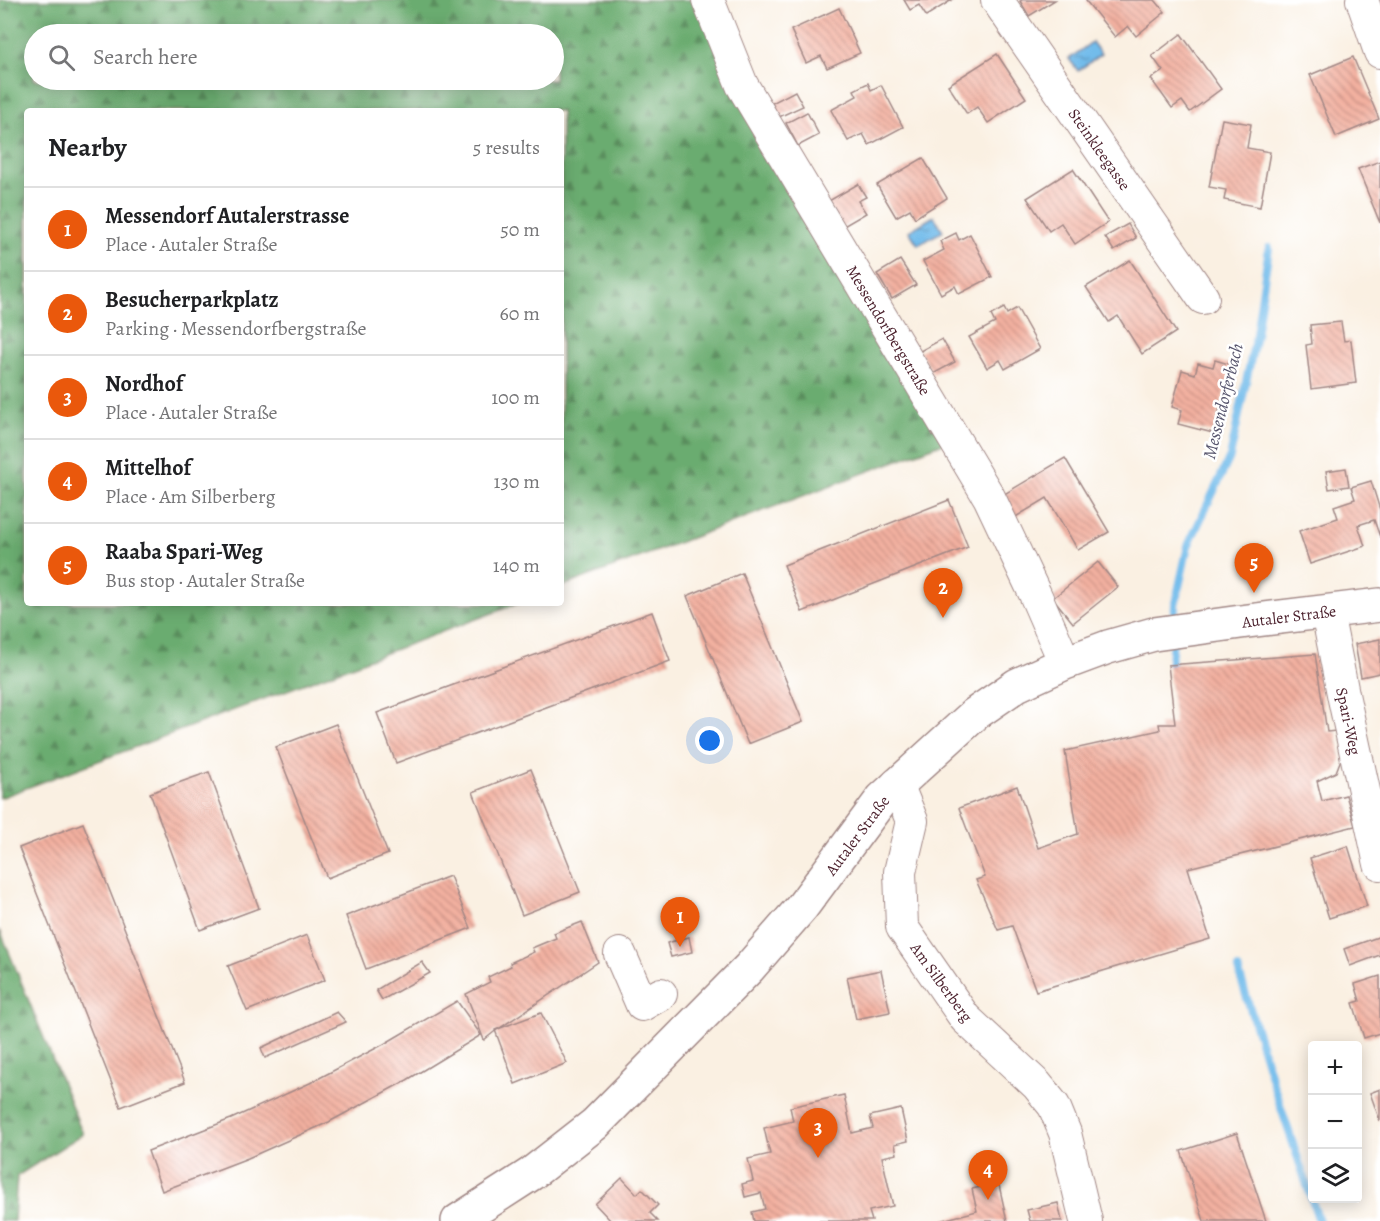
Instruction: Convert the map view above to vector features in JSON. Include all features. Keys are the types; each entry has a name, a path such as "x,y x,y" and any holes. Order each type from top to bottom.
{"main road":[{"name":"Autaler Straße","path":"458,1221 531,1174 595,1124 764,951 802,907 882,798 975,714 1017,685 1065,663 1108,647 1168,632 1380,605"}],"street":[{"name":"Messendorfbergstraße","path":"708,0 742,85 989,497 1065,663"},
{"name":"Steinkleegasse","path":"997,0 1203,298"},
{"path":"1362,0 1380,52"},
{"name":"Spari-Weg","path":"1327,612 1380,864"},
{"name":"Am Silberberg","path":"897,784 912,821 900,872 902,927 965,1018 1037,1085 1054,1106 1065,1133 1086,1221"},
{"path":"620,954 641,1005"}],"green space":[{"path":"0,0 700,0 946,442 564,586 564,108 24,108 24,606 511,606 0,798"},
{"path":"0,930 83,1134 17,1176 14,1221 0,1221"}],"water":[{"path":"1092,42 1101,54 1078,71 1069,59"},
{"path":"934,216 943,231 918,245 909,231"}],"building":[{"path":"904,0 952,0 926,16 919,5 910,10"},
{"path":"1055,0 1029,16 1020,1"},
{"path":"1087,0 1155,0 1165,12 1136,36 1128,26 1115,37"},
{"path":"839,8 860,53 827,68 821,56 806,63 791,30"},
{"path":"1181,34 1221,89 1190,112 1182,101 1172,108 1151,79 1163,71 1152,56"},
{"path":"997,54 1026,98 988,123 977,107 967,114 948,85"},
{"path":"1353,57 1379,119 1336,137 1310,75"},
{"path":"868,83 871,90 881,85 903,127 869,145 863,134 848,141 831,110 857,96 854,90"},
{"path":"795,91 803,106 779,117 772,103"},
{"path":"807,112 819,135 798,146 786,123"},
{"path":"1222,119 1251,124 1247,148 1270,152 1260,207 1224,200 1226,190 1209,187"},
{"path":"923,158 947,198 915,218 910,209 896,217 877,185"},
{"path":"1380,161 1380,223 1358,169"},
{"path":"1073,169 1108,222 1075,244 1061,223 1049,231 1027,198"},
{"path":"858,184 866,197 858,201 866,213 842,227 827,202"},
{"path":"1128,224 1136,238 1114,251 1105,237"},
{"path":"956,233 959,240 970,234 992,277 959,294 955,286 941,294 923,261 944,250 940,241"},
{"path":"900,260 916,285 892,299 877,274"},
{"path":"1130,260 1176,332 1142,354 1118,316 1109,322 1086,287"},
{"path":"1004,308 1007,314 1017,308 1040,349 1005,369 1000,360 987,368 969,337 995,323 991,315"},
{"path":"1341,322 1344,341 1351,340 1356,383 1311,389 1306,345 1312,344 1310,325"},
{"path":"942,339 955,362 933,374 920,351"},
{"path":"1215,360 1232,365 1213,433 1178,424 1182,410 1172,407 1182,370 1195,374 1198,363 1213,367"},
{"path":"1065,458 1109,532 1078,550 1047,498 1014,518 1001,496"},
{"path":"1346,468 1349,486 1329,489 1326,471"},
{"path":"1371,481 1380,510 1380,537 1374,520 1358,525 1365,546 1310,564 1299,531 1338,518 1334,506 1355,499 1351,487"},
{"path":"949,500 968,547 802,612 784,565"},
{"path":"1098,562 1118,587 1073,623 1053,598"},
{"path":"742,573 803,722 748,744 687,596"},
{"path":"652,612 670,661 396,763 377,713"},
{"path":"1380,639 1380,673 1361,677 1355,644"},
{"path":"1315,654 1327,732 1336,731 1341,759 1336,772 1317,781 1322,801 1346,795 1355,826 1188,868 1210,939 1036,991 1012,926 998,930 976,880 985,877 959,808 1017,786 1038,848 1078,834 1065,751 1160,730 1159,724 1175,724 1168,665"},
{"path":"336,724 388,854 327,878 276,747"},
{"path":"531,769 580,892 522,915 473,792"},
{"path":"209,772 259,908 200,930 150,793"},
{"path":"83,823 185,1082 121,1107 19,848"},
{"path":"1348,846 1367,906 1329,918 1310,858"},
{"path":"450,876 471,928 366,969 346,916"},
{"path":"582,922 598,962 484,1040 466,994 490,982 488,977 511,966 510,963 534,952 532,948 556,938 554,933"},
{"path":"307,935 325,980 247,1011 228,966"},
{"path":"689,937 692,952 671,957 667,943"},
{"path":"1378,937 1380,955 1350,966 1344,949"},
{"path":"422,962 430,973 382,1000 376,990"},
{"path":"881,970 890,1012 856,1019 847,977"},
{"path":"1380,976 1380,1033 1364,1038 1353,1003 1360,1001 1355,984"},
{"path":"457,1001 481,1035 407,1080 329,1122 248,1158 162,1191 148,1151 231,1119 310,1083 384,1044"},
{"path":"337,1012 346,1022 265,1058 261,1048"},
{"path":"541,1013 567,1063 515,1084 495,1030"},
{"path":"1380,1089 1380,1121 1370,1093"},
{"path":"844,1095 852,1133 873,1128 870,1116 901,1109 908,1141 895,1144 897,1154 882,1157 893,1206 869,1211 872,1221 754,1221 752,1212 765,1209 761,1193 745,1197 742,1184 753,1181 748,1159 770,1154 764,1128 793,1121 790,1107"},
{"path":"1237,1133 1266,1221 1204,1221 1181,1151"},
{"path":"997,1176 1007,1221 939,1221 977,1211 972,1189 981,1187 979,1180"},
{"path":"622,1178 637,1194 642,1189 658,1205 650,1213 658,1221 611,1221 595,1204"},
{"path":"1058,1203 1062,1221 1030,1221 1027,1210"}],"waterway":[{"name":"Messendorferbach","path":"1174,623 1175,605 1188,546 1230,457 1256,335 1269,248"},
{"name":"Messendorferbach","path":"1171,662 1173,639"},
{"name":"Messendorferbach","path":"1238,969 1274,1087 1319,1221"}],"place":[{"name":"Raaba Spari-Weg","path":"1254,593"},
{"name":"Besucherparkplatz","path":"943,618"},
{"name":"Messendorf Autalerstrasse","path":"680,947"},
{"name":"Nordhof","path":"818,1158"},
{"name":"Mittelhof","path":"988,1200"}]}
